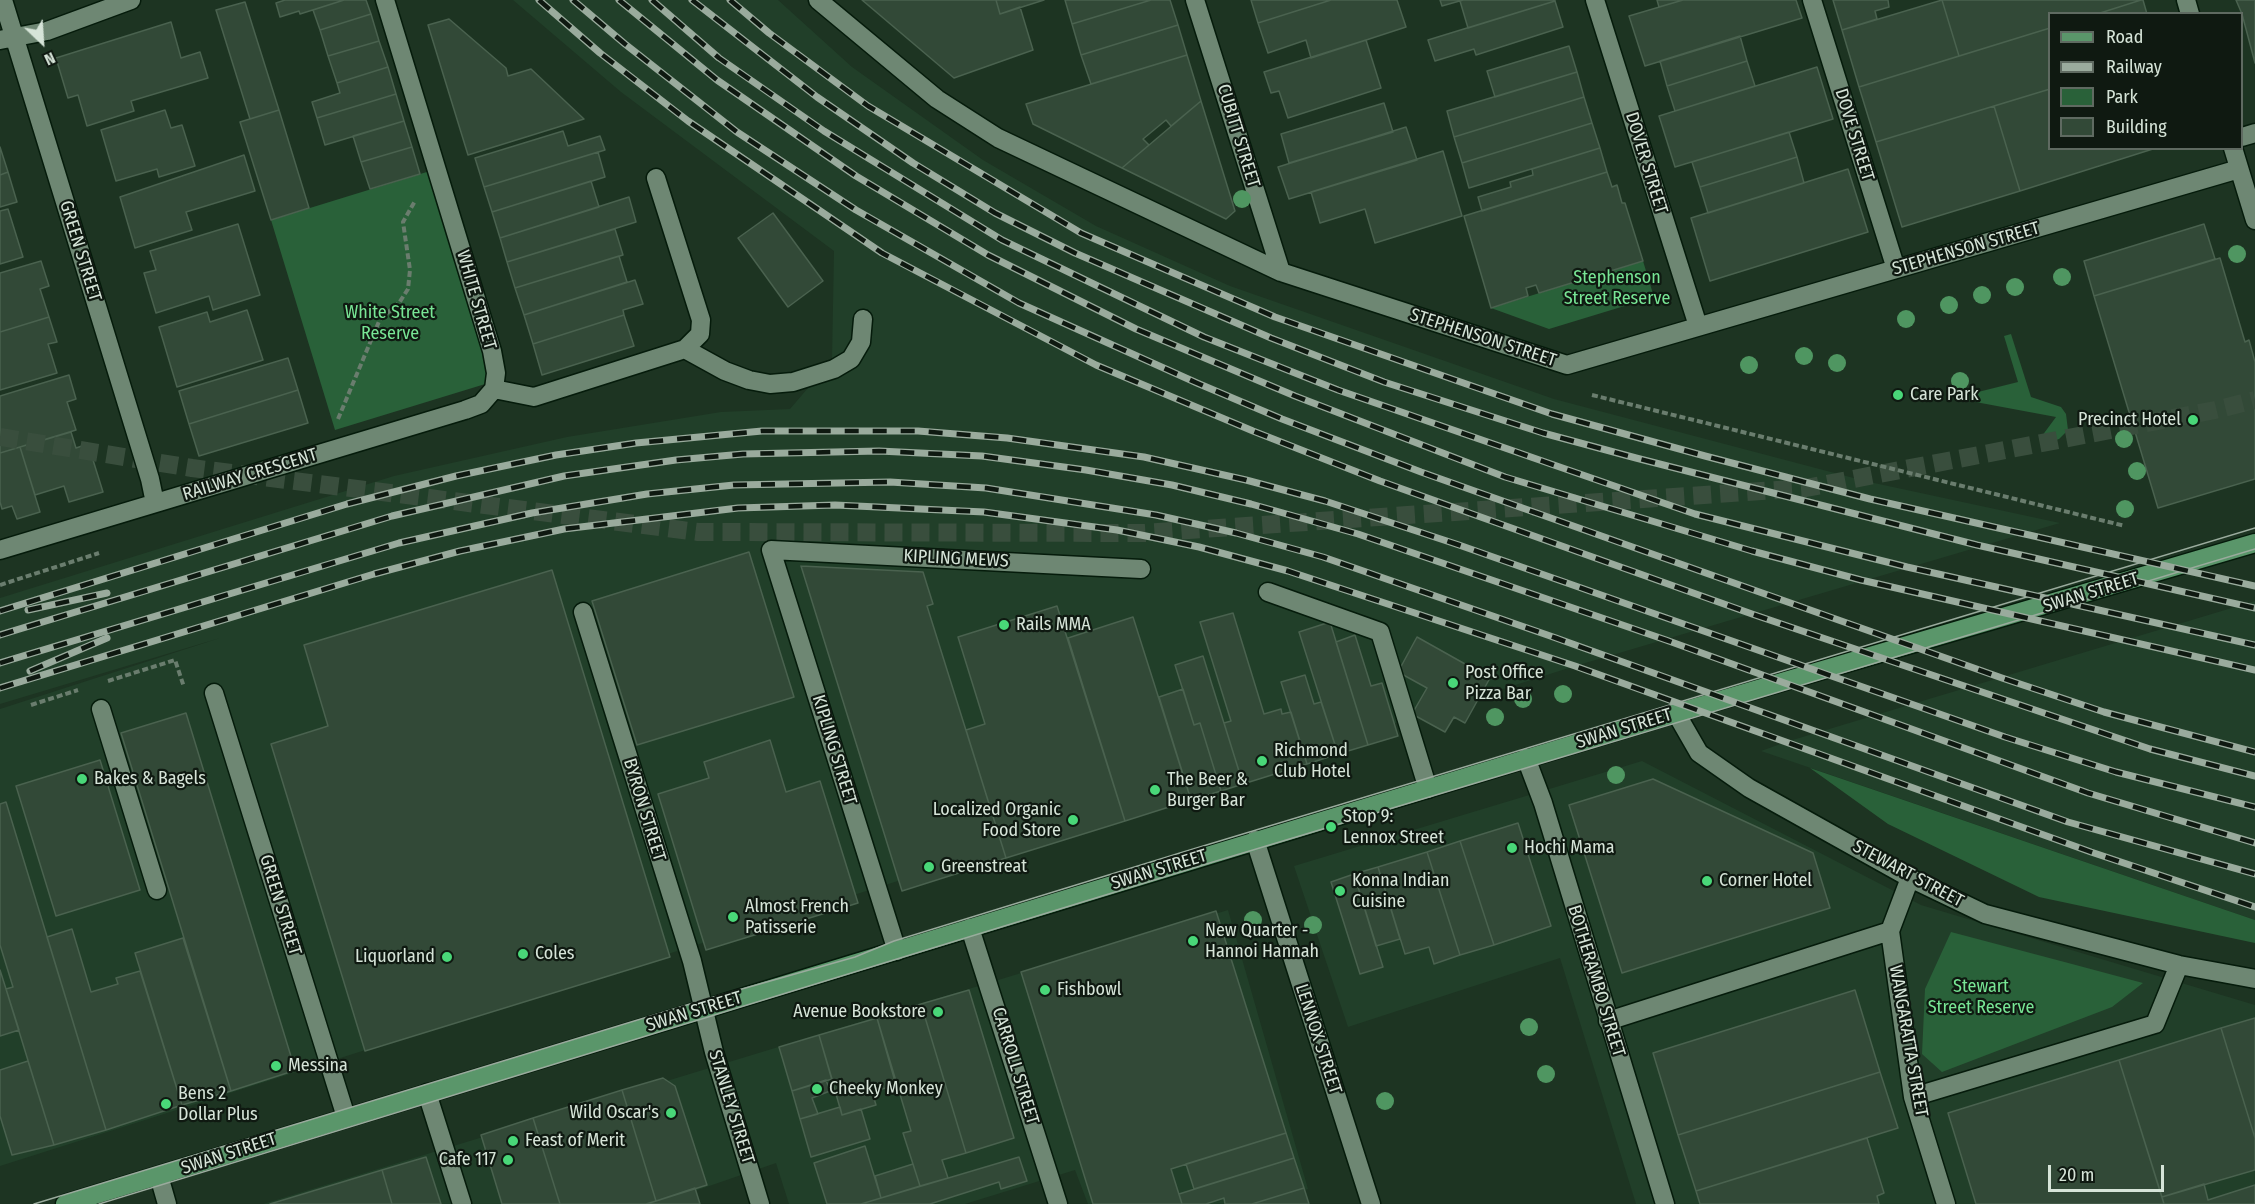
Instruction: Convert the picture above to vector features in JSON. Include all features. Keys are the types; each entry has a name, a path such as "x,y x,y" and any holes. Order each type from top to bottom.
{"main road":[{"name":"SWAN STREET","path":"65,1204 1255,840 1676,713 2255,543"}],"street":[{"name":"GREEN STREET","path":"3,0 7,38 150,479 154,503"},
{"path":"7,38 47,31 131,0"},
{"name":"WHITE STREET","path":"385,0 492,351 496,373 494,389"},
{"name":"STEPHENSON STREET","path":"818,0 938,99 998,138 1281,272 1567,365 2239,169"},
{"name":"CUBITT STREET","path":"1195,0 1281,272"},
{"name":"DOVER STREET","path":"1595,0 1698,326"},
{"name":"DOVE STREET","path":"1812,0 1896,269"},
{"path":"2234,150 2255,219"},
{"path":"494,389 534,397 685,350 700,334 701,320 656,178"},
{"path":"685,350 748,380 771,384 793,382 834,369 854,356 862,337 863,319"},
{"name":"RAILWAY CRESCENT","path":"0,550 465,410 481,404 494,389"},
{"name":"KIPLING MEWS","path":"771,550 1141,569"},
{"name":"KIPLING STREET","path":"771,550 897,951"},
{"path":"1268,592 1380,632 1428,789"},
{"name":"BYRON STREET","path":"583,612 692,962 704,1009"},
{"name":"GREEN STREET","path":"214,693 346,1117"},
{"path":"101,709 157,890"},
{"name":"STEWART STREET","path":"1676,713 1699,753 1749,788 1910,878 1985,914 2180,965 2255,979"},
{"name":"BOTHERAMBO STREET","path":"1526,759 1543,803 1665,1204"},
{"name":"LENNOX STREET","path":"1255,840 1371,1204"},
{"name":"WANGARATTA STREET","path":"1910,878 1890,931 1913,1097 1946,1204"},
{"name":"CARROLL STREET","path":"970,928 1058,1204"},
{"path":"1608,1021 1890,931"},
{"path":"1913,1097 2155,1024 2180,965"},
{"name":"STANLEY STREET","path":"704,1009 714,1052 760,1204"},
{"path":"427,1093 462,1204"},
{"path":"159,1176 167,1204"}],"path":[{"path":"337,422 380,319 399,303 408,289 410,270 403,222 419,195"},
{"path":"1592,395 2125,526"}],"shaded area":[{"path":"513,0 778,0 852,67 983,160 1096,226 1230,286 1554,399 1865,481 2060,523 1575,666 0,1166 0,709 220,638 0,704 0,598 394,476 567,437 721,412 790,409 832,360 834,251 621,92"},
{"path":"2255,601 2255,920 1761,751 1786,742"},
{"path":"1642,761 1921,905 2255,1005 2255,1204 1636,1204 1560,958 1348,1027 1294,866"},
{"path":"1228,910 1308,1189 1260,1204 1088,1204 1075,1170 965,1204 789,1204 776,1163 657,1204 263,1204"}],"green space":[{"name":"White Street Reserve","path":"430,171 495,381 335,430 271,220"},
{"name":"Stephenson Street Reserve","path":"1643,261 1654,297 1549,329 1491,308"},
{"path":"2011,334 2031,397 2061,407 2066,414 2068,430 2059,439 2051,442 2039,440 2056,417 1954,398 2018,382 2004,336"},
{"path":"1810,768 2255,920 2255,943 2039,897 1888,824"},
{"name":"Stewart Street Reserve","path":"1951,932 2143,983 2112,1007 1942,1072 1922,1054 1925,989"}],"building":[{"path":"285,0 344,0 300,14 299,11 280,17 276,3"},
{"path":"344,0 366,0 371,14 320,30 313,10"},
{"path":"862,0 996,0 1000,14 1020,7 1033,50 954,78"},
{"path":"996,0 1044,0 1000,14"},
{"path":"1065,0 1151,0 1072,24"},
{"path":"1151,0 1170,0 1178,25 1081,55 1072,24"},
{"path":"1251,0 1331,0 1258,23"},
{"path":"1331,0 1397,0 1406,27 1311,58 1306,40 1268,53 1258,23"},
{"path":"1440,0 1463,0 1442,6"},
{"path":"1657,0 1683,0 1659,7"},
{"path":"1683,0 1796,0 1802,18 1645,66 1629,16"},
{"path":"1833,0 1888,0 1889,7 1875,11 1877,19 1842,30"},
{"path":"1942,0 2141,0 2103,12 2048,12 2048,29 1959,56"},
{"path":"1942,0 1959,56 1859,87 1842,30"},
{"path":"2143,0 2146,12 2103,12"},
{"path":"2236,0 2255,0 2255,63 2243,12"},
{"path":"1460,1 1555,1 1468,28"},
{"path":"1555,1 1563,27 1476,55 1474,49 1435,61 1428,40"},
{"path":"245,2 279,110 250,119 216,10"},
{"path":"371,14 379,41 328,56 320,30"},
{"path":"449,19 506,68 508,76 531,69 584,119 468,155 428,25"},
{"path":"171,22 181,58 200,52 208,78 131,101 134,111 87,126 78,95 68,98 56,58"},
{"path":"1178,25 1187,55 1091,84 1081,55"},
{"path":"2048,29 2048,90 1876,142 1859,87"},
{"path":"1740,36 1747,61 1667,86 1660,61"},
{"path":"1366,40 1381,88 1288,118 1279,91 1271,93 1264,72"},
{"path":"379,41 388,67 337,83 328,56"},
{"path":"1569,46 1577,72 1495,97 1487,71"},
{"path":"1187,55 1201,101 1171,126 1166,120 1143,139 1149,145 1122,168 1033,124 1026,104"},
{"path":"1747,61 1755,86 1675,111 1667,86"},
{"path":"388,67 396,94 317,118 312,102 340,93 337,83"},
{"path":"1817,67 1833,119 1675,167 1659,116"},
{"path":"1577,72 1584,97 1454,137 1447,111"},
{"path":"2048,90 2048,150 2150,150 2020,191 1994,106"},
{"path":"396,94 404,121 325,145 317,118"},
{"path":"1584,97 1592,123 1462,163 1454,137"},
{"path":"1201,101 1235,211 1226,219 1122,168"},
{"path":"1384,103 1393,132 1289,163 1281,134"},
{"path":"1994,106 2020,191 1902,227 1876,142"},
{"path":"165,110 171,128 182,125 195,166 159,177 157,169 116,181 101,130"},
{"path":"279,110 309,208 271,220 240,122"},
{"path":"404,121 412,147 361,162 353,136"},
{"path":"1592,123 1600,148 1469,188 1462,163"},
{"path":"1406,127 1417,160 1289,199 1278,167"},
{"path":"563,131 568,146 600,136 605,150 484,187 475,158"},
{"path":"1789,132 1797,157 1700,187 1692,162"},
{"path":"0,147 8,172 0,175"},
{"path":"412,147 420,174 370,189 361,162"},
{"path":"1600,148 1607,172 1482,211 1478,197 1511,187 1510,182 1533,175 1532,169"},
{"path":"1443,151 1462,216 1375,243 1365,209 1320,223 1311,192"},
{"path":"598,152 605,177 492,212 484,187"},
{"path":"244,155 255,191 186,212 192,230 135,248 120,197"},
{"path":"1797,157 1804,183 1708,213 1700,187"},
{"path":"1848,169 1868,232 1710,281 1691,218"},
{"path":"8,172 17,202 0,207 0,175"},
{"path":"1607,172 1612,187 1617,185 1622,203 1625,203 1643,261 1539,293 1536,285 1526,288 1528,296 1491,308 1464,216"},
{"path":"591,181 599,207 500,238 492,212"},
{"path":"629,197 636,222 507,262 500,238"},
{"path":"8,209 23,257 0,264 0,211"},
{"path":"773,213 823,281 788,307 738,238"},
{"path":"238,224 260,295 213,310 209,296 156,313 144,273 156,270 150,251"},
{"path":"2204,224 2215,259 2094,296 2084,261"},
{"path":"615,229 623,255 515,288 507,262"},
{"path":"619,256 627,282 524,315 515,288"},
{"name":"Precinct Hotel","path":"2220,258 2245,342 2249,340 2255,362 2255,479 2158,508 2094,296"},
{"path":"41,261 49,286 40,289 49,317 0,332 0,273"},
{"path":"635,280 643,304 623,310 624,315 533,344 524,315"},
{"path":"247,310 263,360 177,387 159,327 207,312 210,322"},
{"path":"624,315 634,346 542,375 533,344"},
{"path":"49,317 57,342 48,344 57,373 0,390 0,332"},
{"path":"288,358 298,390 189,424 179,391"},
{"path":"69,375 76,399 67,402 76,430 0,453 0,396"},
{"path":"298,390 308,423 199,456 189,424"},
{"path":"71,432 76,448 88,444 103,492 69,502 64,486 35,495 20,447"},
{"path":"20,447 40,512 17,519 12,506 2,509 0,502 0,453"},
{"path":"749,552 794,697 637,745 592,601"},
{"path":"801,566 923,572 933,604 927,606 1006,858 902,891"},
{"path":"552,570 670,957 365,1051 271,744 328,726 304,645"},
{"path":"1057,606 1125,821 1006,858 966,730 985,724 958,637"},
{"path":"1233,613 1264,714 1281,709 1282,714 1291,712 1307,764 1243,784 1224,723 1231,721 1200,622"},
{"path":"1133,617 1191,800 1125,821 1068,638"},
{"path":"1330,622 1368,745 1338,754 1299,632"},
{"path":"1355,635 1371,686 1382,683 1398,736 1368,745 1336,642"},
{"name":"Post Office Pizza Bar","path":"1417,637 1490,678 1465,723 1454,717 1445,732 1412,714 1427,688 1398,672"},
{"path":"1203,656 1243,784 1221,791 1200,723 1194,725 1175,665"},
{"path":"1305,675 1314,704 1321,702 1338,754 1307,764 1281,682"},
{"path":"1183,689 1194,725 1200,723 1221,791 1191,800 1159,697"},
{"path":"186,713 293,1063 287,1073 231,1091 121,733"},
{"path":"770,740 786,792 820,781 858,903 706,950 658,794 709,778 704,762"},
{"path":"100,760 140,890 56,916 16,786"},
{"name":"Corner Hotel","path":"1653,779 1813,853 1830,908 1622,973 1569,805"},
{"path":"6,802 106,1130 54,1145 6,989 13,987 0,945 0,804"},
{"path":"1518,823 1551,926 1494,945 1460,841"},
{"path":"1460,841 1494,945 1460,955 1427,852"},
{"path":"1427,852 1460,955 1434,964 1429,947 1405,954 1378,867"},
{"path":"1378,867 1400,939 1376,946 1354,874"},
{"path":"1354,874 1383,967 1360,974 1331,882"},
{"path":"1216,911 1286,1133 1171,1169 1182,1204 1093,1204 1021,972"},
{"path":"72,929 91,992 118,984 116,978 140,971 182,1105 106,1130 47,937"},
{"path":"183,938 231,1091 182,1105 135,953"},
{"path":"0,970 19,1030 0,1036"},
{"path":"969,990 1014,1138 966,1153 921,1004"},
{"path":"1855,990 1880,1072 1678,1135 1653,1053"},
{"path":"921,1004 966,1153 942,1160 948,1178 920,1186 903,1133 911,1131 877,1018"},
{"path":"877,1018 896,1085 872,1092 876,1105 842,1115 819,1035"},
{"path":"2255,1018 2255,1138 2221,1028"},
{"path":"2221,1028 2255,1138 2255,1170 2162,1197 2119,1060"},
{"path":"819,1035 832,1079 792,1091 779,1047"},
{"path":"2119,1060 2164,1204 1976,1204 1948,1113"},
{"path":"28,1061 54,1145 12,1155 0,1116 0,1070"},
{"path":"1880,1072 1898,1128 1696,1191 1678,1135"},
{"path":"663,1078 675,1086 707,1185 656,1201 622,1090"},
{"path":"826,1080 830,1091 812,1098 818,1114 800,1119 792,1091"},
{"path":"622,1090 656,1201 646,1204 560,1204 533,1118"},
{"path":"840,1107 842,1115 861,1109 870,1139 811,1157 800,1119"},
{"path":"533,1118 560,1204 502,1204 481,1135"},
{"path":"1286,1133 1294,1158 1194,1189 1186,1164"},
{"path":"1867,1138 1884,1193 1877,1196 1879,1204 1700,1204 1696,1191"},
{"path":"865,1146 881,1198 861,1204 827,1204 814,1163"},
{"path":"426,1157 441,1204 392,1204 382,1170"},
{"path":"1019,1157 1027,1181 1001,1189 999,1182 930,1204 861,1204"},
{"path":"1294,1158 1304,1188 1252,1204 1225,1204 1224,1198 1206,1204 1182,1204 1179,1194"},
{"path":"913,1164 920,1186 881,1198 875,1176"},
{"path":"382,1170 392,1204 270,1204"},
{"path":"2204,1184 2208,1200 2255,1185 2255,1204 2164,1204 2162,1197"},
{"path":"695,1188 700,1204 646,1204 656,1201"},
{"path":"1304,1188 1309,1204 1252,1204"}],"tunnel":[{"path":"0,437 192,468 698,532 1144,533 1806,488 2215,410 2255,400"}],"tram line":[{"path":"34,1204 703,1000 855,957 894,941 1180,853 2255,528"},
{"path":"99,1204 1213,862 2255,549"}],"railway":[{"path":"539,0 600,53 688,121 882,253 1096,365 1380,481 1752,614 2150,749 2255,776"},
{"path":"573,0 737,132 856,210 1019,303 1197,383 1282,419 1421,472 2002,678 2104,712 2255,752"},
{"path":"619,0 717,80 856,176 988,255 1136,329 1295,396 1505,477 1752,551 1861,580 2255,670"},
{"path":"652,0 719,58 824,131 1002,240 1204,337 1338,390 1695,514 1907,567 2255,645"},
{"path":"692,0 817,97 913,163 995,213 1075,253 1271,338 1384,382 1543,433 1636,458 1977,545 2255,608"},
{"path":"730,0 769,33 868,106 1081,233 1275,317 1552,414 1705,456 1870,499 2255,586"},
{"path":"0,611 347,504 456,476 556,455 636,443 762,431 918,431 1007,438 1144,457 1325,501 1459,545 2005,737 2116,772 2255,807"},
{"path":"0,635 392,516 564,476 676,460 743,454 879,451 982,456 1086,470 1172,485 1358,534 1666,640 2088,793 2255,843"},
{"path":"0,663 399,543 532,513 647,494 734,485 890,482 986,488 1156,515 1236,533 1323,557 2068,822 2255,874"},
{"path":"0,688 374,574 460,551 564,529 738,508 835,505 984,512 1117,530 1199,547 1288,571 1575,666 2091,852 2255,907"},
{"path":"28,610 107,593"},
{"path":"30,671 107,638"}],"place":[{"name":"Care Park","path":"1898,395"},
{"name":"Precinct Hotel","path":"2193,420"},
{"name":"Rails MMA","path":"1004,625"},
{"name":"Post Office Pizza Bar","path":"1453,683"},
{"name":"Richmond Club Hotel","path":"1262,761"},
{"name":"Bakes & Bagels","path":"82,779"},
{"name":"The Beer & Burger Bar","path":"1155,790"},
{"name":"Localized Organic Food Store","path":"1073,820"},
{"name":"Stop 9: Lennox Street","path":"1331,827"},
{"name":"Hochi Mama","path":"1512,848"},
{"name":"Greenstreat","path":"929,867"},
{"name":"Corner Hotel","path":"1707,881"},
{"name":"Konna Indian Cuisine","path":"1340,891"},
{"name":"Almost French Patisserie","path":"733,917"},
{"name":"New Quarter - Hannoi Hannah","path":"1193,941"},
{"name":"Coles","path":"523,954"},
{"name":"Liquorland","path":"447,957"},
{"name":"Fishbowl","path":"1045,990"},
{"name":"Avenue Bookstore","path":"938,1012"},
{"name":"Messina","path":"276,1066"},
{"name":"Cheeky Monkey","path":"817,1089"},
{"name":"Bens 2 Dollar Plus","path":"166,1104"},
{"name":"Wild Oscar's","path":"671,1113"},
{"name":"Feast of Merit","path":"513,1141"},
{"name":"Cafe 117","path":"508,1160"}]}
